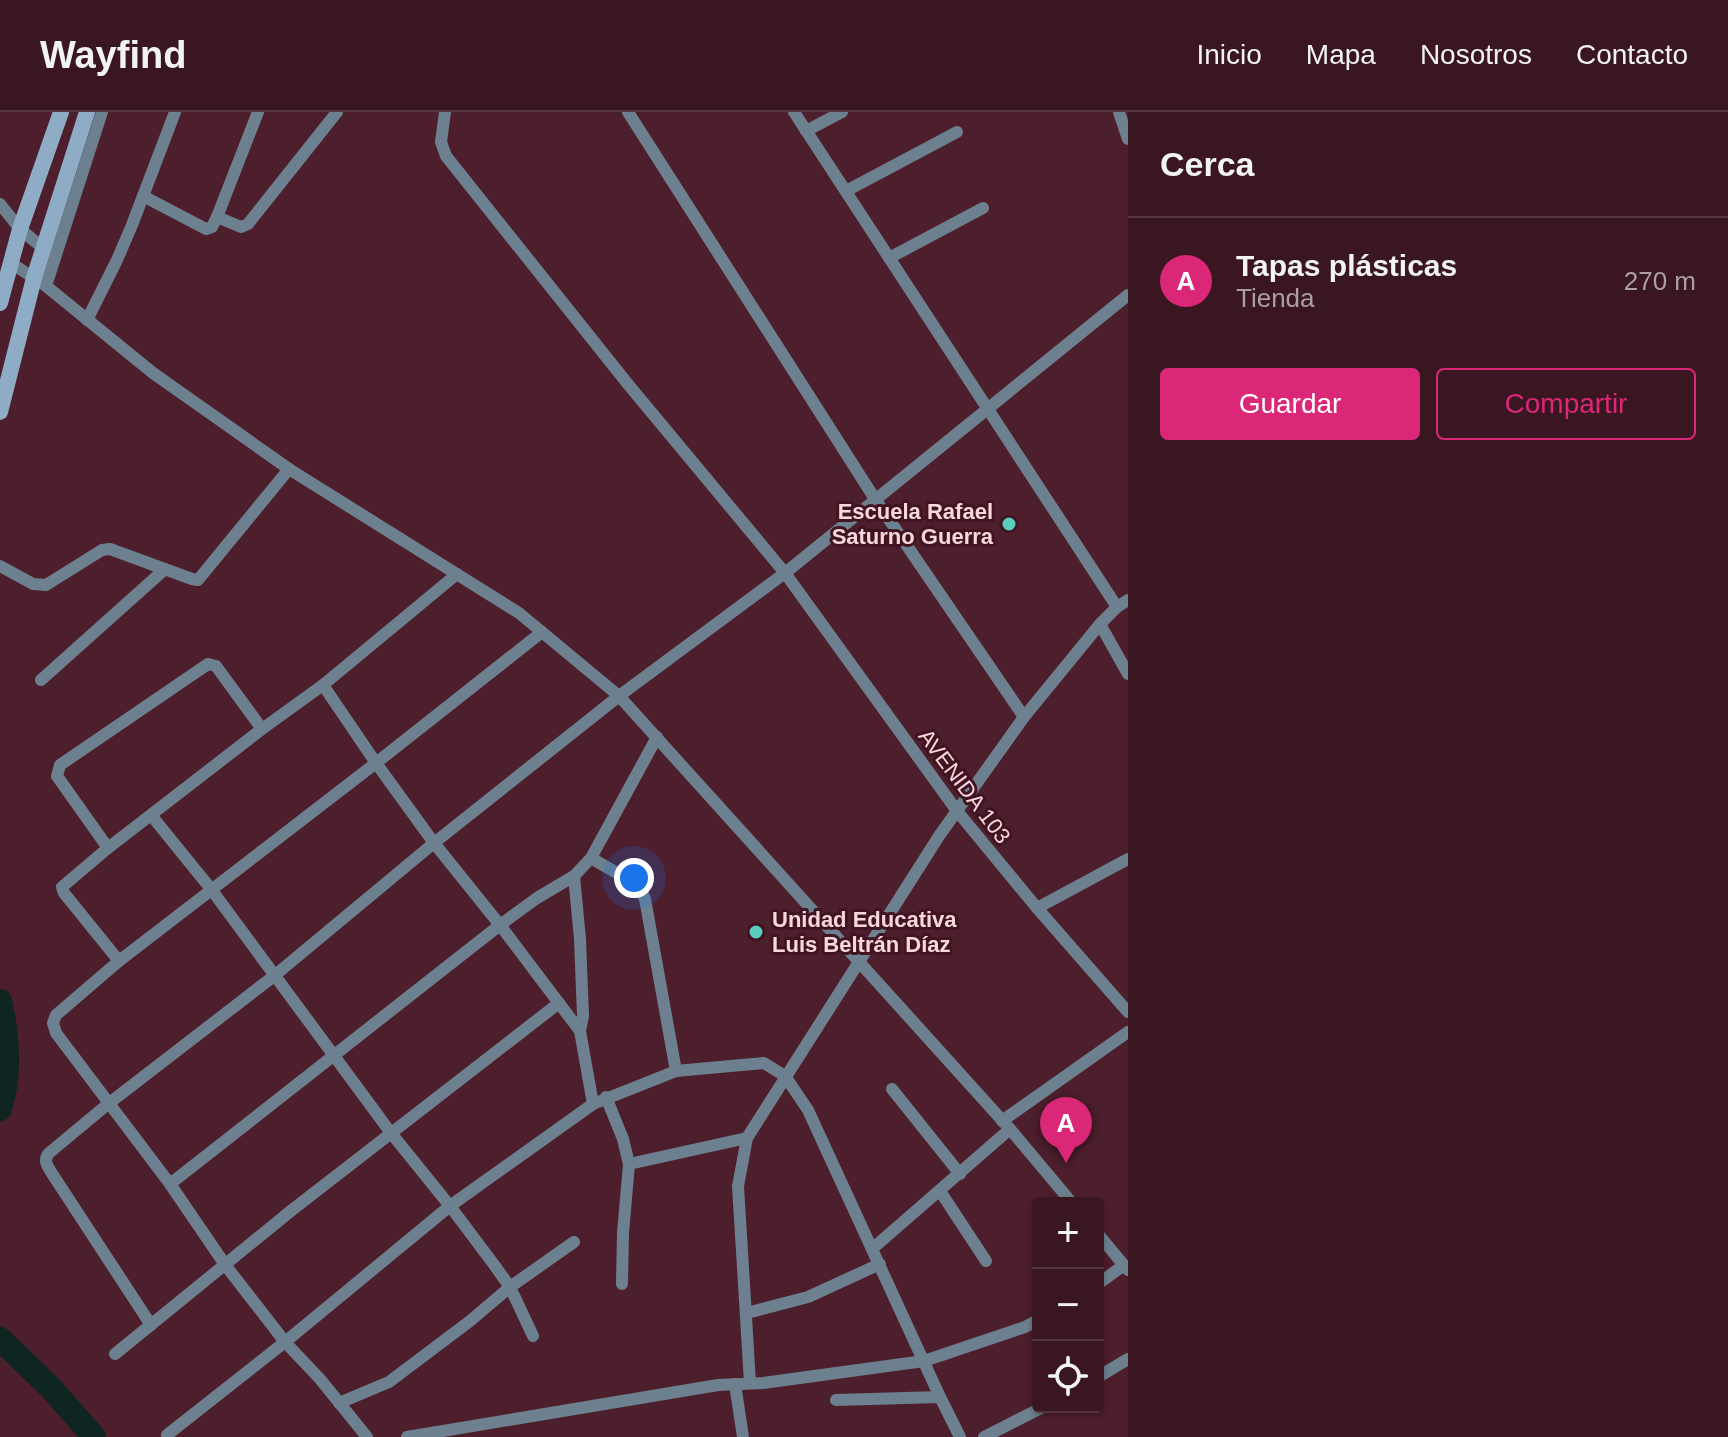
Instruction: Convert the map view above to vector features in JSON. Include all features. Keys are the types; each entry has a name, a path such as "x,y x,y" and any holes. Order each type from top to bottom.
{"main road":[{"path":"0,303 20,229 61,112"},
{"path":"0,412 40,282 43,248 87,112"}],"street":[{"path":"40,282 102,112"},
{"path":"87,320 117,260 175,112"},
{"path":"143,196 206,229 212,227 258,112"},
{"path":"217,217 241,227 248,224 337,112"},
{"name":"AVENIDA 103","path":"445,112 441,142 446,156 627,383 785,573 957,811 1037,908 1124,998 1128,1012"},
{"path":"628,112 875,499 1024,717"},
{"path":"750,1383 738,1186 747,1138 939,836 1024,717 1100,624 1122,604 988,409 794,112"},
{"path":"806,131 842,112"},
{"path":"1119,112 1128,139"},
{"path":"846,191 957,132"},
{"path":"0,204 20,229 43,248"},
{"path":"889,258 983,208"},
{"path":"11,263 40,282 153,373 289,469 519,613 619,696 861,962 1067,1197"},
{"path":"151,1325 51,1172 46,1162 49,1153 274,976 434,843 619,696 785,573 1128,295"},
{"path":"0,566 33,584 46,585 102,550 110,549 198,580 289,469"},
{"path":"41,680 165,569"},
{"path":"119,961 63,890 67,881 323,685 457,574"},
{"path":"1100,624 1128,674"},
{"path":"367,1437 285,1342 226,1266 170,1184 56,1033 53,1023 56,1015 119,961 542,632"},
{"path":"108,848 57,776 60,765 208,664 216,666 262,729"},
{"path":"323,685 434,843 580,1031"},
{"path":"170,1184 500,925 574,876 591,858 657,737"},
{"path":"151,815 211,889 391,1133 510,1287 533,1336"},
{"path":"591,858 634,883 645,899 676,1071"},
{"path":"1037,908 1128,859"},
{"path":"574,876 583,1016 580,1031 593,1104"},
{"path":"115,1354 559,1003"},
{"path":"872,1249 960,1174 1006,1125 1128,1032"},
{"path":"167,1435 450,1206 593,1104 676,1071 764,1063 785,1076 808,1110 960,1437"},
{"path":"892,1089 960,1174"},
{"path":"606,1097 623,1139 629,1164 622,1284"},
{"path":"629,1164 747,1138"},
{"path":"940,1191 986,1261"},
{"path":"1104,1241 1126,1268 1104,1281"},
{"path":"339,1403 389,1382 510,1287 574,1242"},
{"path":"747,1313 808,1297 880,1264"},
{"path":"407,1437 718,1385 763,1383 924,1361 1032,1323"},
{"path":"1104,1373 1128,1359"},
{"path":"735,1384 743,1437"},
{"path":"836,1400 940,1397"},
{"path":"984,1437 1032,1413"}],"waterway":[{"path":"0,1001 7,1055 6,1082 0,1109"},
{"path":"0,1339 50,1387 94,1437"}],"place":[{"name":"Escuela Rafael Saturno Guerra","path":"1009,524"},
{"name":"Unidad Educativa Luis Beltrán Díaz","path":"756,932"},
{"name":"Tapas plásticas","path":"1066,1163"}]}
